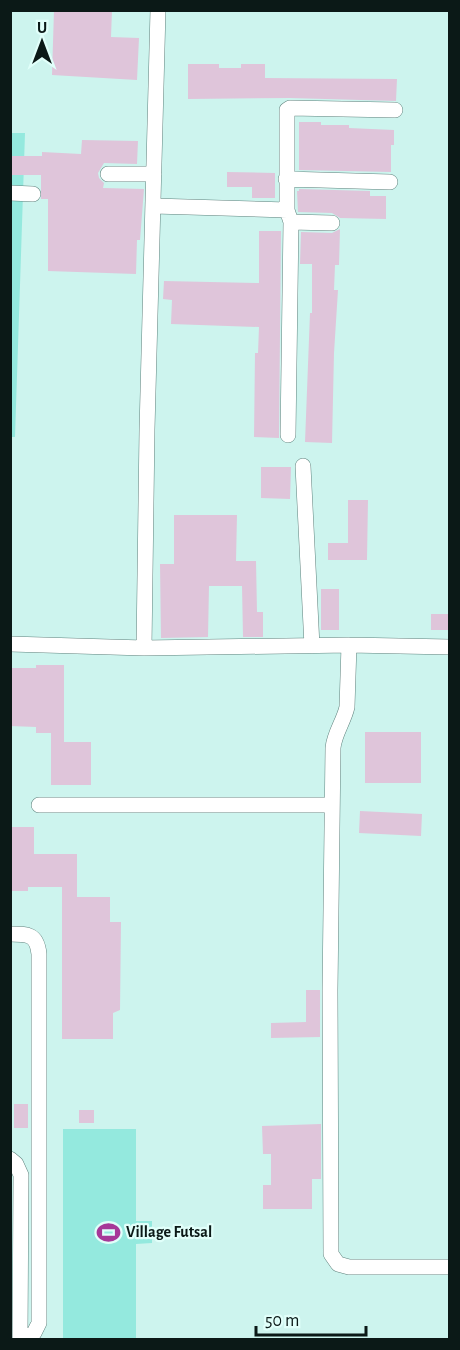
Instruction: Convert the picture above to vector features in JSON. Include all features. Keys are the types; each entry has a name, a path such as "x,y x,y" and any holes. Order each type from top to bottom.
{"street":[{"path":"144,648 158,10"},
{"path":"288,435 289,216 286,179 286,112 288,108 395,110"},
{"path":"108,174 154,174"},
{"path":"286,179 390,182"},
{"path":"10,193 33,194"},
{"path":"154,206 289,216 332,223"},
{"path":"303,466 312,646"},
{"path":"10,644 144,648 349,645 450,647"},
{"path":"349,645 347,707 333,743 331,1254 338,1264 349,1267 450,1267"},
{"path":"39,805 332,805"},
{"path":"10,934 32,937 38,945 39,954 39,1323 34,1333 21,1340 21,1174 16,1164 10,1159"}],"shaded area":[{"path":"10,133 25,133 15,437 11,437"},
{"name":"Village Futsal","path":"63,1129 136,1129 136,1221 152,1221 152,1243 136,1244 136,1339 63,1339"}],"building":[{"path":"54,10 112,10 111,37 139,38 137,80 52,75"},
{"path":"188,64 219,64 219,68 241,68 241,64 265,64 265,78 397,79 396,101 290,98 188,99"},
{"path":"299,122 321,122 321,125 349,125 349,128 394,130 394,145 391,145 391,172 299,170"},
{"path":"82,140 138,141 137,164 104,163 98,173 104,183 103,188 144,189 140,240 137,240 136,274 48,271 48,199 41,199 41,175 10,175 10,156 42,156 42,152 81,154"},
{"path":"227,172 275,173 275,198 252,198 252,187 227,187"},
{"path":"299,189 370,191 370,196 386,196 386,219 340,218 332,213 298,212 297,191"},
{"path":"340,229 339,265 335,265 334,290 338,290 332,443 305,442 310,313 312,313 312,264 300,264 301,232 332,233"},
{"path":"259,231 281,231 279,438 254,437 255,353 258,353 259,327 171,324 172,300 163,299 164,281 259,283"},
{"path":"261,467 291,467 290,499 261,498"},
{"path":"348,500 368,500 367,560 328,560 328,543 348,543"},
{"path":"174,515 237,515 236,561 256,561 257,612 263,612 263,637 243,637 242,586 209,586 208,637 161,638 160,564 174,564"},
{"path":"321,589 339,589 339,630 321,630"},
{"path":"431,614 450,614 450,630 431,630"},
{"path":"36,665 64,665 64,742 91,742 91,785 51,785 51,733 36,733 36,727 10,726 10,668 36,668"},
{"path":"365,732 421,732 421,783 365,783"},
{"path":"360,811 422,814 421,836 359,833"},
{"path":"10,827 34,827 34,854 77,854 77,897 110,897 110,922 121,922 120,1010 113,1013 113,1039 62,1039 62,887 28,887 28,891 10,891"},
{"path":"306,990 320,990 320,1037 271,1038 271,1023 306,1022"},
{"path":"14,1104 28,1104 28,1128 14,1128"},
{"path":"79,1110 94,1110 94,1123 79,1123"},
{"path":"321,1124 321,1179 312,1179 312,1209 263,1209 263,1185 271,1185 271,1154 263,1154 262,1126"}],"place":[{"name":"Village Futsal","path":"108,1232"}]}
